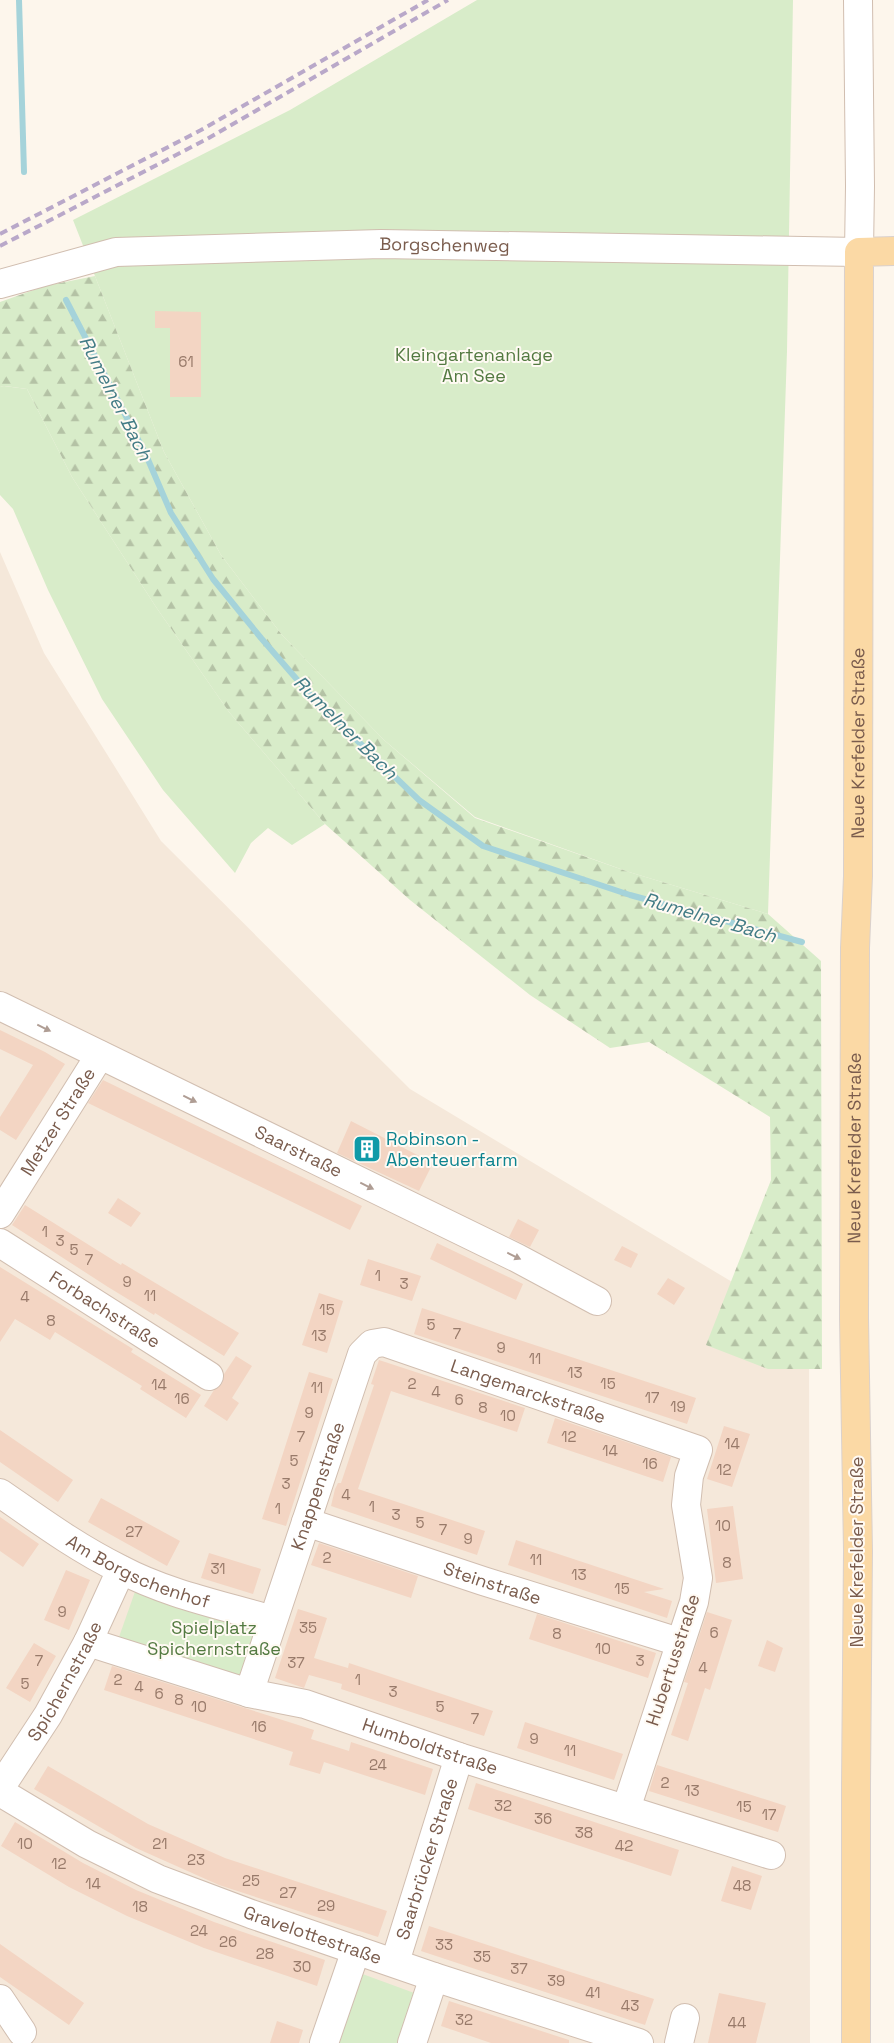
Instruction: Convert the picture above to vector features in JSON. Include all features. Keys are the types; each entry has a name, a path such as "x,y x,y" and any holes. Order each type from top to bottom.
{"main road":[{"name":"Borgschenweg","path":"859,252 894,251"},
{"name":"Neue Krefelder Straße","path":"856,2043 858,1551 854,1318 855,948 858,876 859,252"}],"street":[{"path":"858,0 859,252"},
{"name":"Borgschenweg","path":"0,284 116,252 380,244 859,252"},
{"name":"Saarstraße","path":"0,1006 517,1258 597,1301"},
{"name":"Metzer Straße","path":"0,1214 100,1055"},
{"name":"Forbachstraße","path":"0,1243 209,1376"},
{"name":"Langemarckstraße","path":"362,1354 372,1344 384,1342 698,1450"},
{"name":"Knappenstraße","path":"272,1620 362,1354"},
{"name":"Hubertusstraße","path":"626,1809 679,1642 694,1602 698,1578 686,1505 688,1476 698,1450"},
{"name":"Am Borgschenhof","path":"0,1493 61,1535 120,1570 163,1587 272,1620"},
{"name":"Steinstraße","path":"306,1522 483,1581 679,1642"},
{"name":"Spichernstraße","path":"0,1788 48,1715 88,1642 120,1570"},
{"path":"250,1692 272,1620"},
{"name":"Humboldtstraße","path":"88,1642 250,1692 305,1704 459,1757 771,1855"},
{"name":"Saarbrücker Straße","path":"395,1962 459,1757"},
{"name":"Gravelottestraße","path":"0,1792 87,1844 158,1879 251,1914 434,1977 639,2043"},
{"path":"324,2043 356,1950"},
{"path":"412,2043 434,1977"},
{"path":"0,1999 22,2032"}],"shaded area":[{"path":"0,552 44,653 161,841 410,1089 809,1328 810,2043 0,2043"}],"green space":[{"name":"Kleingartenanlage Am See","path":"477,0 793,0 787,351 768,914 629,872 475,817 384,740 282,635 221,555 164,452 73,220 290,110"},
{"path":"95,276 164,452 221,555 282,635 384,740 475,818 629,872 768,914 821,961 822,1369 768,1369 706,1345 771,1180 770,1117 649,1042 610,1048 530,995 410,900 325,824 229,712 156,607 72,477 27,389 0,387 0,302 45,286"},
{"path":"0,387 27,389 72,477 156,607 229,712 325,824 292,845 268,828 251,843 235,873 163,790 102,699 48,590 13,509 0,495"},
{"name":"Spielplatz Spichernstraße","path":"137,1586 263,1625 244,1677 119,1637"},
{"path":"357,1972 417,1994 399,2043 332,2043"}],"building":[{"path":"155,311 201,312 201,397 170,397 170,328 155,328"},
{"path":"0,1030 65,1064 16,1140 0,1130 0,1117 33,1065 0,1049"},
{"path":"103,1080 362,1206 350,1230 88,1103"},
{"path":"351,1121 433,1163 419,1191 337,1153"},
{"path":"118,1198 141,1213 131,1227 108,1213"},
{"path":"25,1205 121,1265 122,1263 239,1333 224,1356 155,1313 154,1315 108,1287 12,1225"},
{"path":"518,1219 539,1230 530,1247 509,1237"},
{"path":"437,1243 523,1284 516,1300 430,1259"},
{"path":"622,1246 638,1254 631,1268 614,1260"},
{"path":"368,1259 421,1276 412,1301 360,1285"},
{"path":"0,1267 133,1349 131,1352 201,1395 186,1418 140,1389 142,1386 55,1332 50,1340 15,1319 0,1342"},
{"path":"668,1278 685,1288 674,1305 657,1294"},
{"path":"319,1293 343,1301 327,1353 302,1345"},
{"path":"422,1308 696,1398 687,1424 414,1334"},
{"path":"236,1356 252,1366 232,1398 239,1403 227,1421 204,1406 214,1390 222,1384 224,1374"},
{"path":"379,1360 525,1408 517,1432 391,1391 358,1489 485,1531 477,1555 331,1506 335,1489 338,1483 341,1483 374,1385 371,1384"},
{"path":"309,1372 333,1379 286,1526 262,1519"},
{"path":"555,1418 671,1457 663,1482 547,1443"},
{"path":"724,1426 750,1434 732,1487 707,1479"},
{"path":"0,1430 73,1480 58,1502 0,1462"},
{"path":"101,1498 180,1541 167,1566 88,1522"},
{"path":"733,1506 743,1579 716,1583 707,1509"},
{"path":"0,1517 39,1544 23,1567 0,1551"},
{"path":"516,1540 664,1589 644,1592 672,1601 667,1618 508,1565"},
{"path":"319,1543 418,1576 411,1598 311,1565"},
{"path":"209,1553 261,1569 253,1594 201,1578"},
{"path":"66,1570 90,1580 69,1630 44,1620"},
{"path":"298,1609 327,1618 314,1658 348,1668 349,1663 493,1711 484,1736 341,1689 342,1684 309,1675 304,1688 275,1678"},
{"path":"707,1612 732,1620 710,1690 705,1688 688,1741 671,1735 688,1683 684,1682"},
{"path":"537,1614 656,1653 648,1678 529,1639"},
{"path":"767,1640 783,1648 775,1672 758,1666"},
{"path":"34,1643 56,1656 30,1702 6,1688"},
{"path":"112,1666 314,1730 311,1739 349,1751 351,1742 433,1769 425,1795 324,1762 320,1774 289,1765 293,1752 104,1690"},
{"path":"525,1722 623,1754 614,1780 517,1748"},
{"path":"657,1765 786,1806 778,1832 649,1791"},
{"path":"48,1766 148,1824 225,1858 387,1911 378,1937 219,1885 136,1848 34,1789"},
{"path":"476,1783 679,1850 671,1876 468,1809"},
{"path":"15,1822 83,1863 136,1890 214,1922 325,1960 317,1986 204,1948 127,1916 69,1887 1,1846"},
{"path":"732,1866 762,1876 751,1910 721,1901"},
{"path":"429,1926 654,1999 645,2025 421,1951"},
{"path":"0,1944 84,2003 69,2025 0,1977"},
{"path":"719,1993 766,2003 756,2043 708,2043"},
{"path":"449,2001 569,2040 569,2043 491,2043 441,2026"},
{"path":"277,2021 303,2030 299,2043 270,2043"}],"waterway":[{"name":"Rumelner Bach","path":"19,0 24,172"},
{"name":"Rumelner Bach","path":"66,300 146,455 171,513 213,579 313,698 419,800 483,846 630,895 802,942"}],"railway":[{"path":"0,234 201,130 428,0"},
{"path":"0,246 207,139 448,0"}],"place":[{"name":"Robinson - Abenteuerfarm","path":"367,1149"}]}
